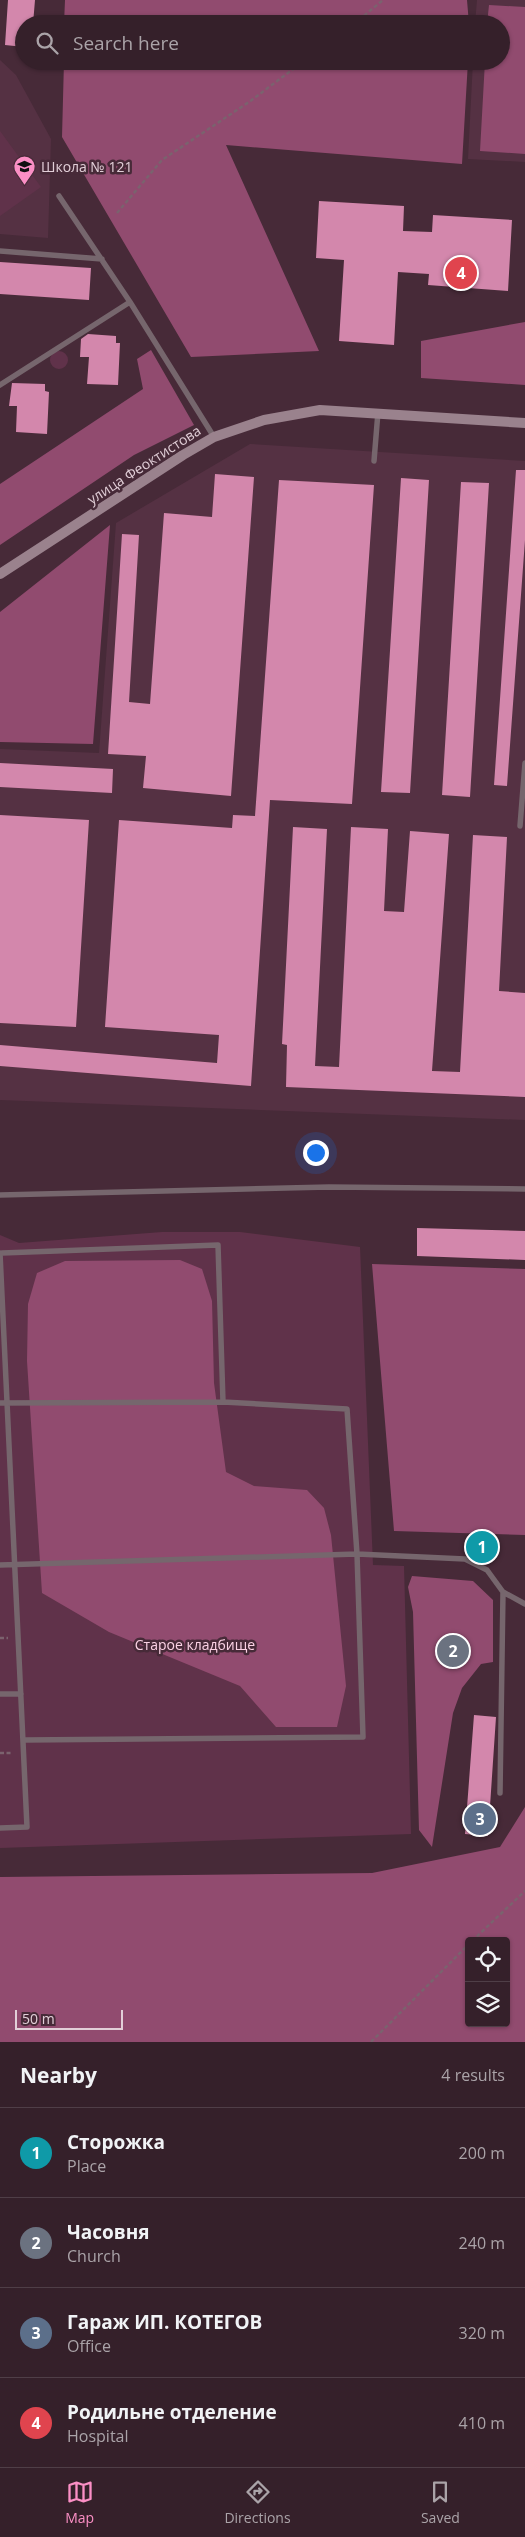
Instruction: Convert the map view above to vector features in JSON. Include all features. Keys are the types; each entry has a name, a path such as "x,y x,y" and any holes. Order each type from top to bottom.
{"street":[{"name":"улица Феоктистова","path":"0,574 214,437 264,420 320,410 378,412 525,423"}],"lane":[{"path":"59,196 102,258 214,437"},
{"path":"0,251 102,258"},
{"path":"0,385 130,302"},
{"path":"374,461 378,412"},
{"path":"520,826 525,764"},
{"path":"0,1195 329,1187 525,1189"},
{"path":"0,1828 28,1827 25,1740 14,1564 1,1253 218,1245 223,1402"},
{"path":"0,1402 223,1402 347,1409 357,1554 363,1737 25,1740"},
{"path":"0,1565 357,1554 465,1559 487,1570 504,1592 525,1604"},
{"path":"500,1793 504,1592"},
{"path":"0,1694 21,1694"}],"path":[{"path":"364,15 382,0"},
{"path":"117,213 162,160 249,102 292,70"},
{"path":"0,1753 24,1753"},
{"path":"476,1937 525,1891"},
{"path":"371,2042 465,1948"}],"shaded area":[{"path":"477,0 525,0 525,162 468,159 473,70 510,70 510,15 476,15"},
{"name":"Школа № 121","path":"0,60 16,75 51,139 48,238 0,234"},
{"path":"250,444 525,461 525,1120 0,1100 0,749 99,753 116,523"}],"green space":[{"path":"65,0 467,0 468,15 64,15"},
{"path":"489,5 525,7 525,154 480,151 484,70 510,70 510,15 488,15"},
{"path":"64,70 467,70 462,164 226,145 319,351 191,357 62,137"},
{"path":"0,131 41,187 0,216"},
{"path":"525,322 525,385 421,378 421,341"},
{"path":"151,350 194,425 134,455 0,545 0,484 143,389 137,359"},
{"path":"59,351 65,354 68,360 65,366 59,369 53,366 50,360 53,354"},
{"path":"110,525 93,744 0,742 0,612"},
{"name":"Старое кладбище","path":"162,1232 240,1232 360,1247 373,1565 404,1566 411,1834 0,1848 0,1235 19,1243"},
{"path":"180,1260 202,1269 212,1301 214,1383 226,1472 254,1486 307,1490 324,1508 331,1535 346,1686 337,1727 276,1727 240,1686 109,1632 42,1593 27,1361 28,1304 37,1273 65,1261"},
{"path":"372,1264 525,1269 525,1535 394,1531"},
{"path":"412,1576 473,1581 493,1600 493,1662 481,1664 462,1688 453,1713 432,1847 419,1830 413,1612 408,1587"},
{"path":"525,1807 525,2042 0,2042 0,1877 372,1873 500,1847"}],"building":[{"path":"8,0 35,0 34,15 15,15 15,46 5,45"},
{"path":"319,201 404,206 403,231 432,232 433,215 512,220 508,291 428,285 429,274 398,272 394,345 339,341 344,260 316,258"},
{"path":"0,262 91,268 89,300 0,294"},
{"path":"88,334 116,336 116,343 120,343 118,385 87,384 89,357 80,357 81,339"},
{"path":"12,383 45,384 45,391 49,392 47,434 16,432 17,406 9,406"},
{"path":"516,470 525,470 525,540 507,786 494,785"},
{"path":"215,474 254,477 231,796 143,788 146,756 108,754 122,534 139,535 129,702 150,704 164,513 212,517"},
{"path":"401,478 429,480 410,793 381,792"},
{"path":"279,480 374,485 352,804 270,800 251,1086 0,1066 0,1045 217,1063 219,1035 105,1027 119,820 232,828 233,815 255,816"},
{"path":"461,482 489,483 470,797 442,795"},
{"path":"0,763 113,769 112,793 0,787"},
{"path":"0,815 89,820 76,1027 0,1023"},
{"path":"293,827 327,829 315,1066 339,1067 351,827 388,829 384,911 404,912 410,831 449,834 432,1071 460,1072 473,835 507,837 499,991 525,993 525,1097 286,1087 287,1045 282,1044"},
{"path":"417,1228 525,1231 525,1260 417,1256"},
{"path":"474,1715 496,1717 488,1836 465,1834"}],"place":[{"name":"Школа № 121","path":"25,186"},
{"name":"Родильне отделение","path":"461,273"},
{"name":"Сторожка","path":"482,1547"},
{"name":"Часовня","path":"453,1651"},
{"name":"Гараж ИП. КОТЕГОВ","path":"480,1819"}]}
